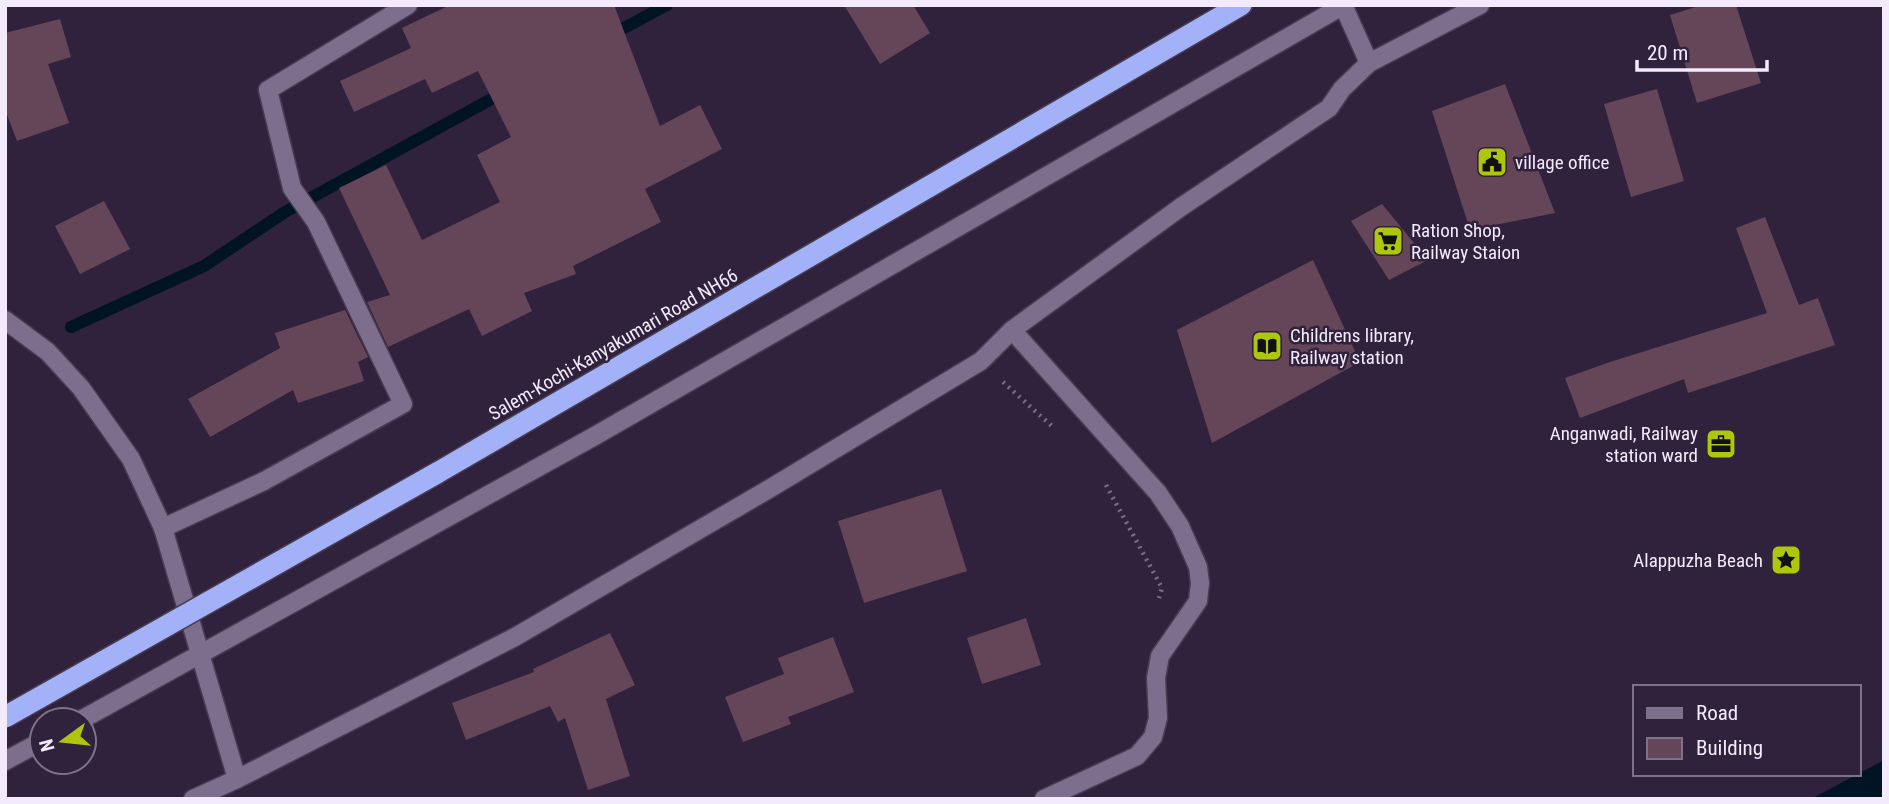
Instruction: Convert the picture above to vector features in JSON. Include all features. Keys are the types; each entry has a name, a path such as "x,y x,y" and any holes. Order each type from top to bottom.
{"highway":[{"name":"Salem-Kochi-Kanyakumari Road NH66","path":"5,717 437,473 1241,5"}],"street":[{"path":"163,528 264,481 403,404 316,222 292,188 268,90 408,5"},
{"path":"98,711 605,430 1343,5 1369,63"},
{"path":"193,799 515,637 981,361 1012,330 1181,206 1329,108 1342,89 1369,63 1480,5"},
{"path":"5,320 48,352 80,388 131,459 163,528 237,779"},
{"path":"1012,330 1158,493 1180,526 1198,567 1200,583 1198,601 1160,656 1156,678 1158,718 1153,737 1137,756 1044,799"},
{"path":"5,761 28,749"}],"path":[{"path":"981,361 1058,432"},
{"path":"1104,481 1162,588"}],"water":[{"path":"1884,760 1884,799 1811,799 1854,776 1861,776 1861,772"}],"building":[{"path":"450,5 614,5 660,126 700,105 722,149 645,189 661,222 573,266 576,274 524,293 532,311 482,336 469,309 388,347 367,302 390,295 339,188 386,165 422,240 500,202 477,155 511,137 478,71 432,93 425,79 354,112 340,81 411,48 402,28"},
{"path":"844,5 913,5 930,33 880,64"},
{"path":"1702,5 1736,5 1761,83 1697,103 1670,15"},
{"path":"60,19 71,57 48,64 69,123 17,141 5,109 5,33"},
{"name":"village office","path":"1505,84 1555,213 1470,230 1432,111"},
{"path":"1657,89 1684,181 1631,197 1604,104"},
{"path":"104,201 130,249 80,274 55,226"},
{"name":"Ration Shop, Railway Staion","path":"1382,204 1428,260 1389,280 1351,221"},
{"path":"1765,217 1799,305 1818,298 1835,345 1688,393 1684,379 1580,418 1565,378 1767,313 1736,228"},
{"name":"Childrens library, Railway station","path":"1313,260 1360,362 1212,443 1177,330"},
{"path":"345,310 368,357 358,362 364,381 298,403 293,390 210,437 188,399 280,348 275,333"},
{"path":"941,489 967,571 864,603 838,521"},
{"path":"1026,618 1041,665 982,684 967,638"},
{"path":"610,633 635,685 606,699 630,776 588,790 565,718 558,722 550,706 466,740 452,703 534,672 533,669"},
{"path":"833,637 854,692 788,717 791,724 743,742 725,697 784,674 778,658"}],"waterway":[{"path":"609,36 667,5"},
{"path":"71,327 204,266 285,212 506,91"}],"place":[{"name":"village office","path":"1492,162"},
{"name":"Ration Shop, Railway Staion","path":"1388,241"},
{"name":"Childrens library, Railway station","path":"1267,346"},
{"name":"Anganwadi, Railway station ward","path":"1721,444"},
{"name":"Alappuzha Beach","path":"1786,560"}]}
